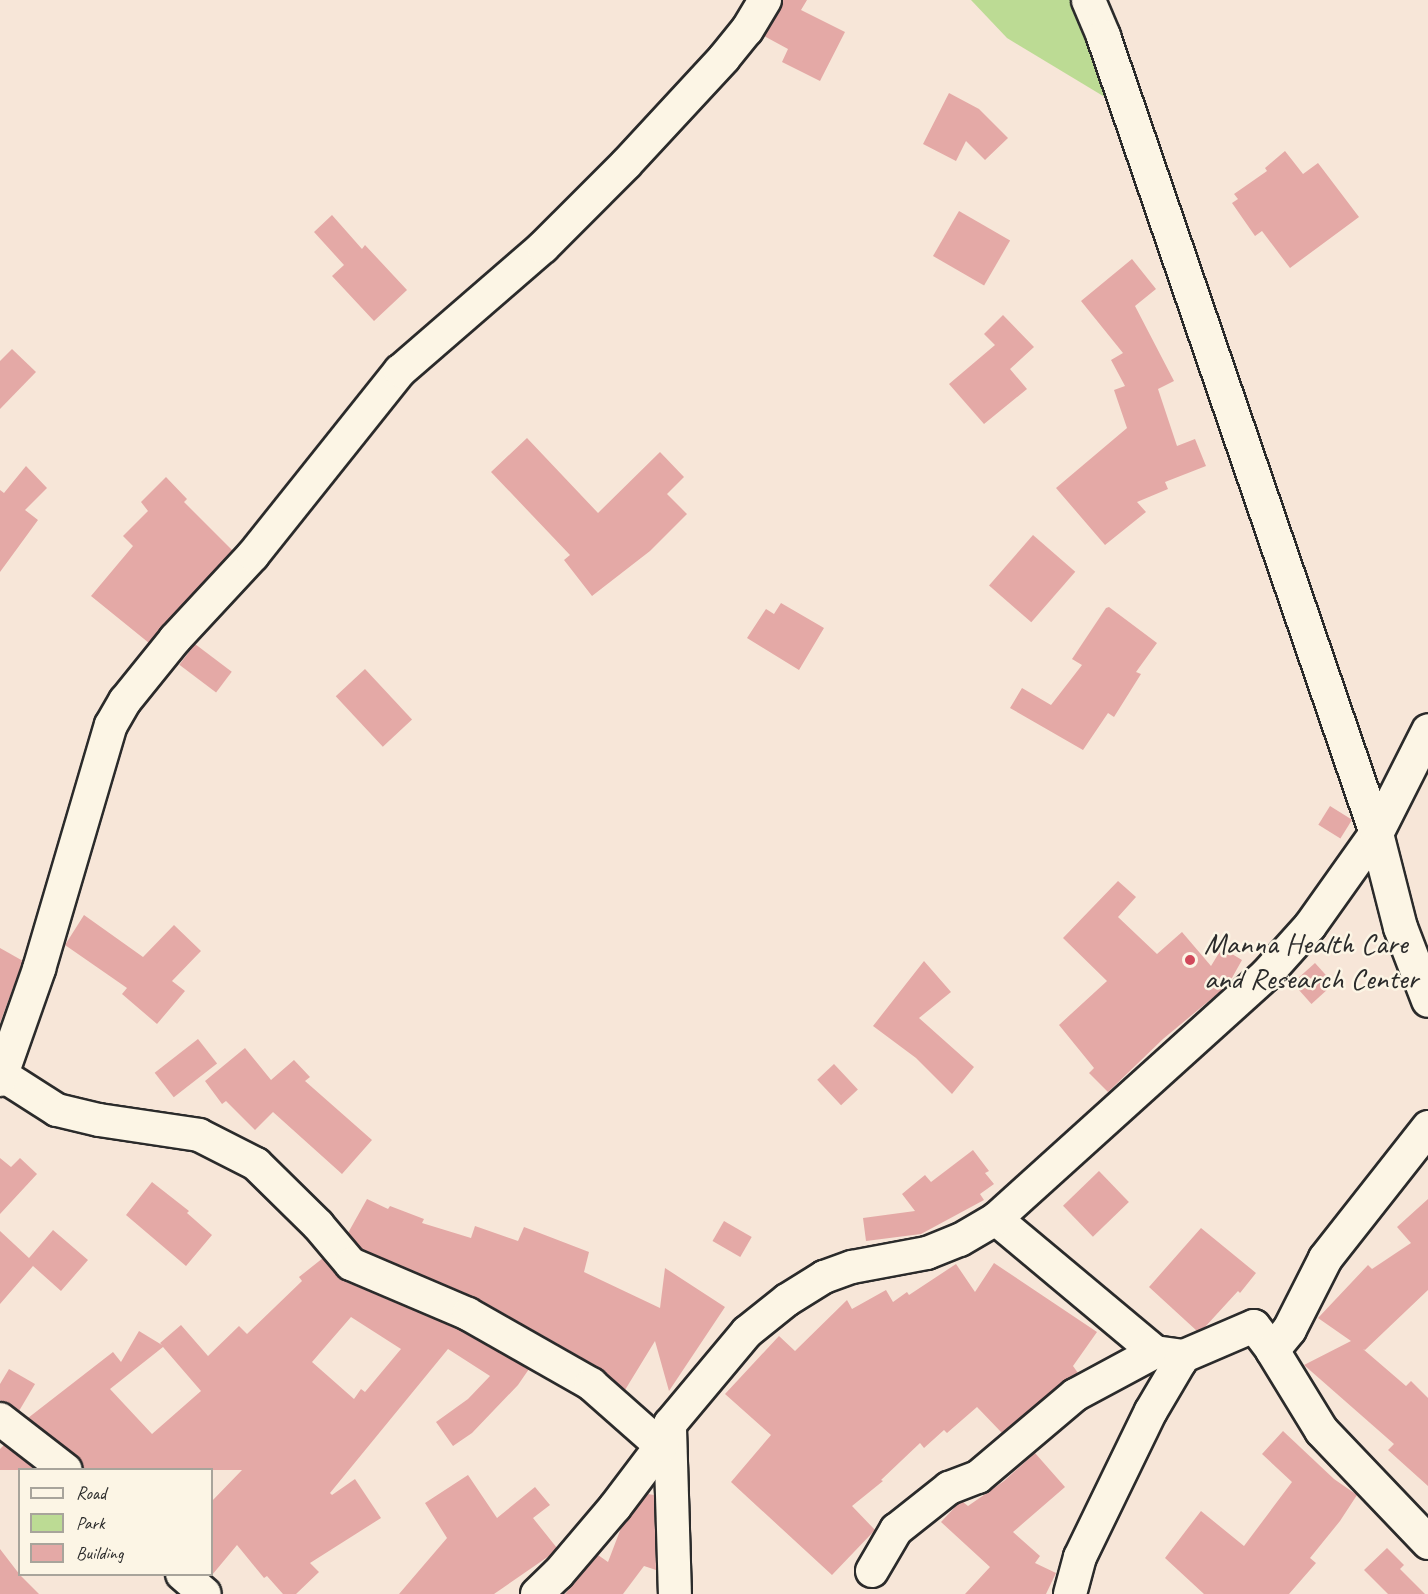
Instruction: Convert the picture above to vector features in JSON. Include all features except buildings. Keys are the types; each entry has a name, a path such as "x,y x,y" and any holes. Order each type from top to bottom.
{"main road":[{"path":"1088,0 1107,47 1376,833 1400,927 1428,1000"},
{"path":"1376,833 1428,730"},
{"path":"1428,1127 1325,1258 1289,1329 1272,1350 1321,1430 1428,1542"}],"street":[{"path":"665,1435 591,1384 468,1314 351,1264 318,1225 256,1164 199,1135 99,1120 57,1110 1,1077 39,969 111,725 125,701 175,639 254,555 400,371 543,247 626,164 724,58 747,30 765,0"},
{"path":"537,1594 586,1541 665,1435 747,1332 787,1300 824,1277 852,1267 927,1253 960,1240 996,1219 1266,975 1310,926 1376,833"},
{"path":"996,1219 1170,1354"},
{"path":"872,1571 896,1530 949,1488 978,1478 1075,1395 1170,1354 1254,1326 1272,1350"},
{"path":"1070,1594 1080,1557 1151,1412 1170,1354"},
{"path":"0,1419 63,1468"},
{"path":"665,1435 675,1594"},
{"path":"183,1576 205,1594"}],"green space":[{"path":"971,0 1076,0 1118,105 1007,38"}],"place":[{"name":"Manna Health Care and Research Center","path":"1190,960"}]}
